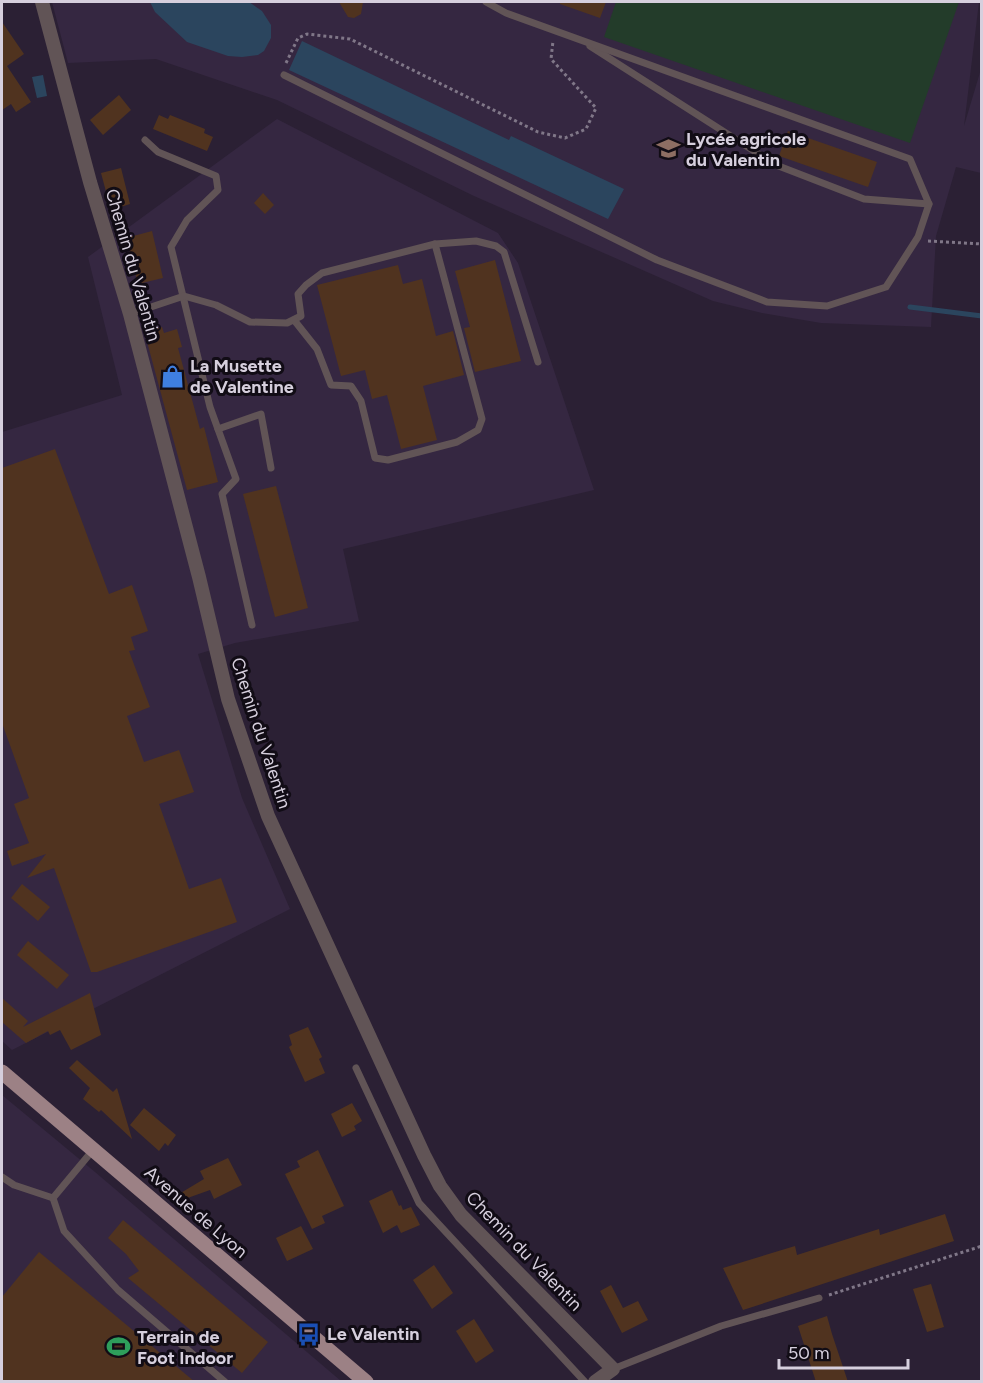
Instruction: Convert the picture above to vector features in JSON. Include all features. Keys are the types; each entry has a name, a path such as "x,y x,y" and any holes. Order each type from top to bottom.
{"main road":[{"name":"Avenue de Lyon","path":"2,1072 366,1382"}],"street":[{"name":"Chemin du Valentin","path":"42,2 90,182 130,314 228,699 268,816 440,1186 462,1215 613,1369"},
{"path":"595,1382 613,1369"}],"lane":[{"path":"284,75 657,260 767,302 827,306 886,287 918,237 929,204 910,159 506,13 486,2"},
{"path":"577,39 776,165 864,199 929,204"},
{"path":"145,140 158,152 216,176 218,190 187,220 171,247 210,407 236,479 222,494 252,625"},
{"path":"130,314 184,296 216,305 250,322 287,323 300,316 298,294 322,273 435,244 476,241 496,246 504,252 538,362"},
{"path":"294,320 317,349 331,385 351,386 361,401 375,458 388,460 457,441 478,430 482,419 435,244"},
{"path":"218,429 261,414 271,468"},
{"path":"356,1068 419,1203 585,1382"},
{"path":"53,1198 93,1150"},
{"path":"2,1177 14,1185 53,1198"},
{"path":"53,1198 64,1231 118,1290 225,1382"},
{"path":"613,1369 721,1326 819,1298"}],"path":[{"path":"284,75 286,64 298,38 307,34 350,39 538,132 565,138 586,129 596,108 551,59 554,30"},
{"path":"918,237 928,241 981,244"},
{"path":"819,1298 981,1246"}],"shaded area":[{"name":"Lycée agricole du Valentin","path":"52,2 979,2 964,126 981,69 981,173 956,167 936,236 931,327 821,323 762,313 713,301 474,196 277,100 156,59 68,63"},
{"path":"277,119 498,233 518,263 594,490 343,549 359,621 235,643 198,654 242,798 290,909 12,1050 2,1041 2,432 122,395 88,257"},
{"path":"2,1095 95,1172 341,1381 2,1381"}],"green space":[{"path":"616,2 959,2 910,143 604,37"}],"water":[{"path":"150,2 249,2 262,11 271,25 271,38 264,51 258,55 228,56 187,42 155,12"},
{"path":"302,41 509,140 511,136 624,189 608,219 289,70"},
{"path":"43,75 47,96 37,98 32,77"}],"building":[{"path":"339,2 363,2 361,14 354,18 348,17"},
{"path":"560,2 606,2 600,18 560,4"},
{"path":"2,22 24,54 7,66 31,102 16,112 11,104 2,110"},
{"path":"119,95 131,110 103,135 90,120"},
{"path":"159,115 168,119 170,115 205,129 204,133 213,137 207,151 153,129"},
{"path":"788,131 877,162 868,187 779,156"},
{"path":"121,168 130,204 111,210 101,173"},
{"path":"263,193 274,205 265,214 254,203"},
{"path":"152,231 163,278 138,284 126,238"},
{"path":"495,260 521,361 475,372 464,328 470,327 455,271"},
{"path":"398,265 403,284 422,279 436,336 453,331 464,375 423,386 437,440 401,449 387,395 372,399 365,370 341,376 317,285"},
{"path":"162,327 164,333 177,329 182,347 178,348 200,429 204,427 218,482 187,490 146,338 150,336 148,331"},
{"path":"55,449 109,594 132,585 148,631 131,637 135,650 129,651 150,707 127,716 144,762 179,750 194,792 159,804 189,889 221,878 237,922 97,972 91,972 54,868 27,878 46,854 12,866 7,851 29,843 14,804 29,798 2,723 2,468"},
{"path":"276,486 308,608 275,617 243,494"},
{"path":"22,884 50,907 38,921 11,898"},
{"path":"28,941 69,975 57,989 17,955"},
{"path":"90,993 101,1035 71,1050 60,1030 50,1035 48,1031 26,1043 2,1022 2,998 28,1021 23,1027"},
{"path":"308,1027 322,1057 319,1059 325,1073 305,1082 289,1047 292,1045 289,1035"},
{"path":"77,1060 113,1092 117,1088 132,1139 101,1110 99,1112 83,1099 90,1088 69,1068"},
{"path":"352,1103 362,1121 354,1126 356,1130 342,1137 331,1114"},
{"path":"144,1108 176,1135 168,1146 165,1143 159,1151 130,1125"},
{"path":"318,1150 344,1206 322,1216 325,1223 312,1229 285,1174 300,1167 297,1161"},
{"path":"228,1158 242,1185 214,1199 210,1190 182,1200 179,1194 204,1179 200,1171"},
{"path":"392,1190 399,1206 401,1205 403,1210 411,1207 420,1225 401,1233 397,1225 383,1233 369,1201"},
{"path":"945,1214 954,1241 743,1310 723,1268 795,1246 797,1255 879,1229 880,1235"},
{"path":"123,1220 268,1342 242,1373 128,1278 139,1271 126,1254 108,1238"},
{"path":"301,1226 313,1249 287,1261 276,1238"},
{"path":"39,1252 195,1382 2,1382 2,1297"},
{"path":"434,1265 453,1293 432,1309 413,1280"},
{"path":"931,1284 944,1327 927,1332 913,1289"},
{"path":"611,1285 623,1308 638,1301 648,1320 622,1333 600,1291"},
{"path":"827,1316 848,1382 816,1382 798,1326"},
{"path":"474,1319 494,1351 476,1363 456,1331"}],"waterway":[{"path":"910,307 982,316"}],"place":[{"name":"Lycée agricole du Valentin","path":"668,149"},
{"name":"La Musette de Valentine","path":"172,376"},
{"name":"Le Valentin","path":"309,1334"},
{"name":"Terrain de Foot Indoor","path":"119,1347"}]}
